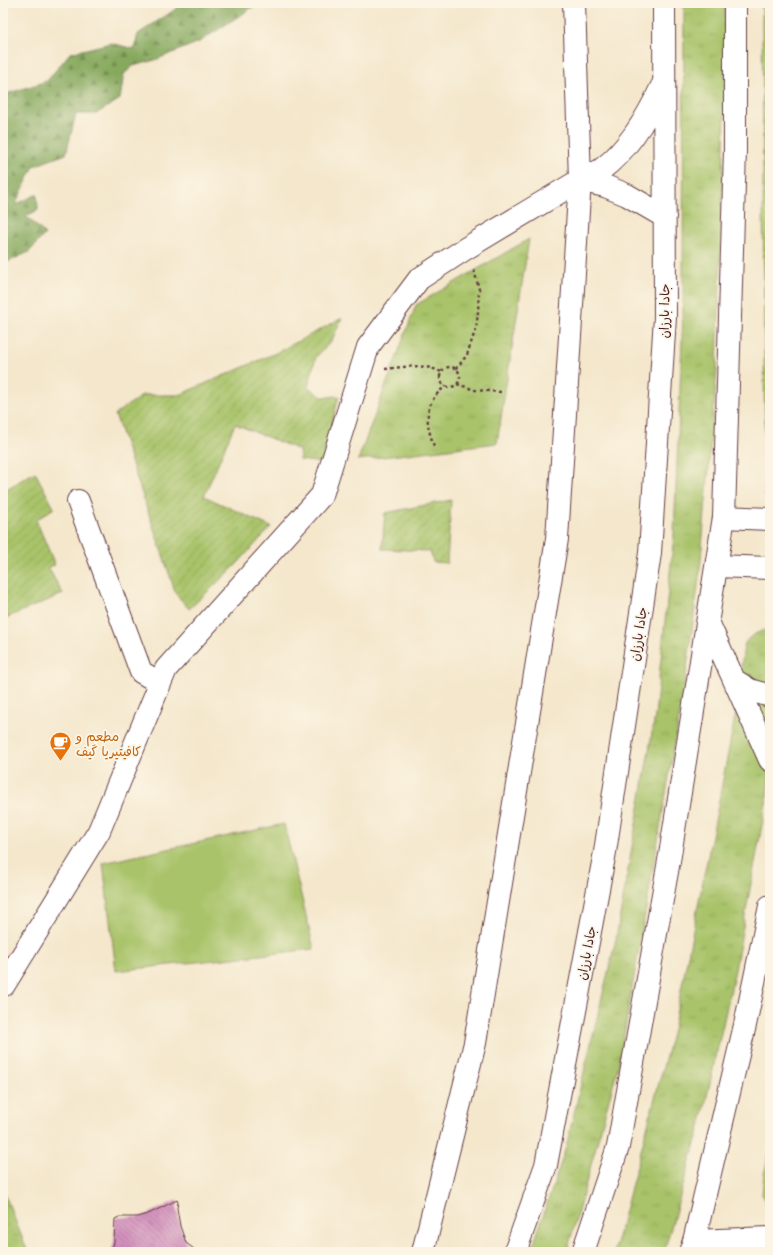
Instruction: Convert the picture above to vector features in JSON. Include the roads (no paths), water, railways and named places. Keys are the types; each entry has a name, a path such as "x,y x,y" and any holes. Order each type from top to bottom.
{"main road":[{"path":"423,1252 475,1043 557,539 580,180 574,3"},
{"name":"جادا بارزان","path":"515,1252 546,1165 605,852 650,553 665,317 664,3"},
{"path":"583,1252 618,1147 670,855 724,517 735,150 735,3"},
{"path":"4,985 99,831 166,669 322,495 368,347 419,279 464,249 580,180 601,170 619,155 646,118 664,81"},
{"path":"580,180 605,186 627,195 665,217"},
{"path":"78,501 141,672 160,683"},
{"path":"724,517 770,519"},
{"path":"717,566 770,568"},
{"path":"708,622 770,760"},
{"path":"734,680 750,690 770,696"},
{"path":"770,906 745,1026 692,1246 770,1238"}],"place":[{"name":"مطعم و كافيتيريا كَيف","path":"60,762"}]}
